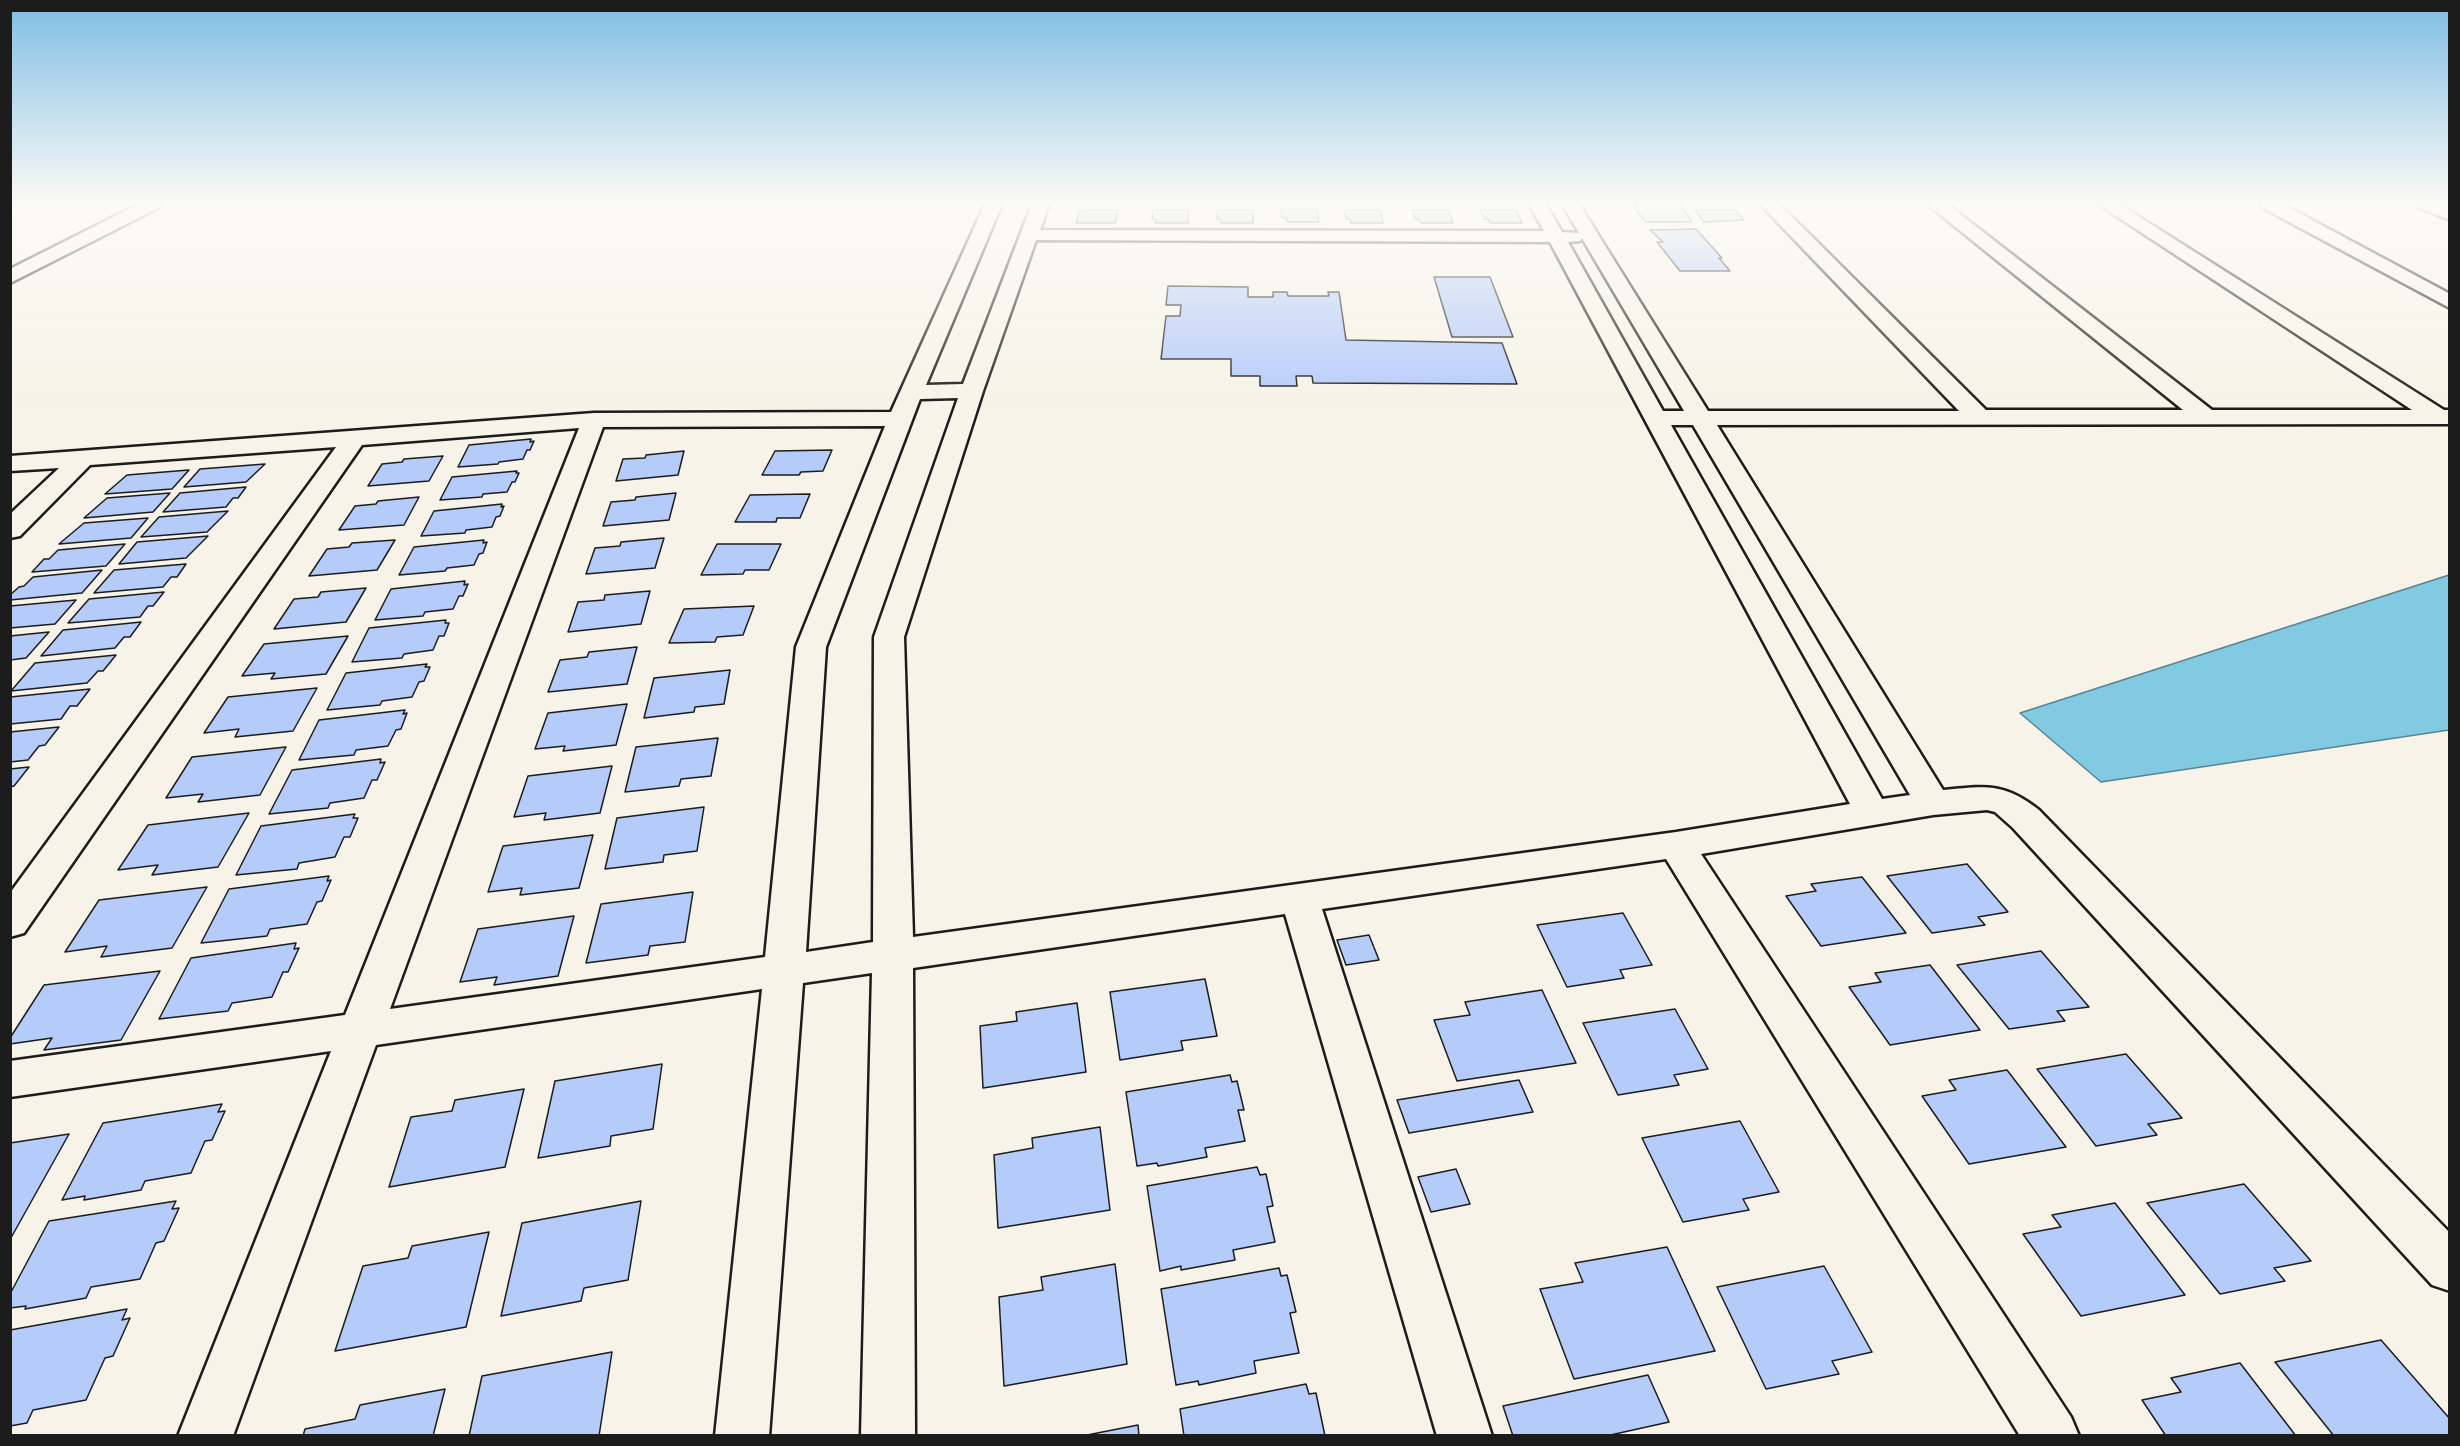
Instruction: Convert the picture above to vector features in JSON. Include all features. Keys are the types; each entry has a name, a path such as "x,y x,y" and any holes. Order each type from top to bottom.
{"street":[{"path":"742,1436 811,647 905,406 964,271"},
{"path":"888,1436 893,956 890,637 972,391 1016,271"},
{"path":"1575,271 1872,813"},
{"path":"1612,271 1933,803"},
{"path":"1836,271 1978,416"},
{"path":"2022,271 2206,417"},
{"path":"2214,271 2444,417"},
{"path":"2394,271 2450,302"},
{"path":"10,464 355,436 594,420 905,406 972,391"},
{"path":"1655,418 2444,417"},
{"path":"205,1436 594,420"},
{"path":"10,923 355,436"},
{"path":"10,530 83,458"},
{"path":"10,1079 1676,845 1933,803 1988,798 2008,804 2026,819 2450,1268"},
{"path":"1676,845 2052,1436"},
{"path":"1299,898 1465,1436"}],"water":[{"path":"2449,575 2449,730 2101,782 2020,713"}],"building":[{"path":"1434,277 1490,277 1513,337 1452,337"},
{"path":"1168,286 1248,287 1248,297 1273,297 1273,292 1287,292 1288,296 1329,296 1328,292 1339,292 1346,340 1502,343 1517,384 1313,383 1312,376 1296,376 1297,386 1260,386 1260,376 1231,376 1231,359 1161,359 1166,316 1180,316 1181,305 1166,305"},
{"path":"531,439 530,442 534,441 523,459 498,464 458,467 469,445"},
{"path":"832,450 823,471 801,472 799,475 762,475 775,451"},
{"path":"684,451 678,475 616,481 623,459 645,458 646,455"},
{"path":"443,456 429,481 368,486 382,464 402,462 404,459"},
{"path":"265,464 246,482 184,487 200,469"},
{"path":"189,470 172,489 105,494 127,475"},
{"path":"517,471 516,473 519,473 515,482 512,482 507,492 483,494 482,497 440,500 452,477"},
{"path":"246,487 238,498 233,498 226,507 163,512 180,493"},
{"path":"170,493 153,512 84,518 107,498"},
{"path":"676,493 669,520 603,526 611,502"},
{"path":"810,494 800,518 777,518 776,522 735,522 750,495"},
{"path":"419,497 404,525 339,530 355,506"},
{"path":"502,504 501,507 504,506 500,516 496,517 492,527 466,530 465,533 421,536 434,511"},
{"path":"228,511 207,532 141,537 159,517"},
{"path":"148,518 131,538 59,544 84,523"},
{"path":"208,536 186,558 119,564 137,542"},
{"path":"664,538 655,568 586,574 595,548 620,546 621,542"},
{"path":"395,540 377,570 309,576 327,549 349,547 352,543"},
{"path":"484,540 483,543 487,542 483,553 479,554 474,565 447,568 445,571 399,575 414,547"},
{"path":"125,544 106,566 32,572 44,559 49,559 58,550"},
{"path":"717,544 781,544 769,570 745,570 743,574 701,575"},
{"path":"186,564 177,577 171,577 163,587 94,593 114,570"},
{"path":"102,570 82,593 10,600 10,595 33,577"},
{"path":"465,581 464,585 468,584 463,596 459,596 453,609 425,612 423,616 375,620 391,589"},
{"path":"366,588 346,622 274,629 294,599 318,597 321,592"},
{"path":"650,591 641,624 568,632 578,602 604,600 605,595"},
{"path":"164,592 153,606 148,606 140,617 68,623 89,599"},
{"path":"76,600 55,624 10,628 10,606"},
{"path":"754,606 743,635 717,637 715,642 669,643 684,609"},
{"path":"446,620 445,623 449,623 444,636 439,636 433,650 404,654 402,658 352,662 369,628"},
{"path":"141,622 130,637 124,637 115,648 41,656 63,630"},
{"path":"49,632 26,658 10,660 10,636"},
{"path":"348,636 326,674 271,679 275,673 242,676 264,644"},
{"path":"637,647 627,684 548,692 560,660 587,657 589,652"},
{"path":"116,655 103,671 98,671 87,683 11,691 35,663"},
{"path":"427,664 425,667 430,667 424,681 419,682 412,697 382,701 380,705 327,710 346,673"},
{"path":"730,670 724,704 695,707 694,712 644,718 654,678"},
{"path":"317,688 293,731 235,737 239,729 204,733 228,697"},
{"path":"90,689 77,706 70,706 61,719 10,724 10,697"},
{"path":"627,704 616,745 563,751 565,746 535,749 548,713"},
{"path":"405,710 403,714 407,713 401,729 396,730 388,746 356,750 354,755 299,760 319,720"},
{"path":"59,727 45,745 39,746 28,760 10,762 10,732"},
{"path":"718,738 711,776 681,779 679,786 625,792 636,747"},
{"path":"286,747 260,795 198,802 203,794 166,798 192,757"},
{"path":"381,759 380,763 385,762 377,780 372,780 364,798 330,803 328,808 269,814 292,770"},
{"path":"612,766 600,813 544,820 546,813 514,817 528,776"},
{"path":"29,767 14,786 10,787 10,769"},
{"path":"704,807 697,851 664,855 663,862 605,869 617,818"},
{"path":"249,813 218,867 152,875 158,865 118,870 148,825"},
{"path":"355,814 353,818 358,818 350,837 344,837 335,857 299,863 297,869 236,875 261,826"},
{"path":"593,835 579,888 520,895 522,888 488,892 503,846"},
{"path":"1967,864 2008,912 1978,917 1985,925 1932,933 1887,876"},
{"path":"329,876 327,881 331,880 322,901 317,902 307,924 270,929 267,936 201,943 229,889"},
{"path":"1862,877 1906,933 1821,946 1786,896 1816,891 1811,884"},
{"path":"207,887 172,948 101,957 107,946 65,952 99,900"},
{"path":"693,892 685,942 650,946 648,955 586,963 601,904"},
{"path":"1623,913 1652,965 1620,970 1624,978 1567,987 1537,925"},
{"path":"574,916 558,976 494,985 497,977 460,982 478,929"},
{"path":"1369,935 1379,960 1346,965 1337,940"},
{"path":"296,943 294,949 299,948 288,972 283,972 272,997 232,1003 228,1011 159,1019 191,958"},
{"path":"2041,951 2089,1007 2057,1011 2065,1021 2009,1029 1957,965"},
{"path":"1930,965 1980,1030 1890,1045 1849,987 1881,982 1875,973"},
{"path":"160,971 121,1040 44,1050 52,1038 10,1044 10,1038 44,985"},
{"path":"1205,979 1217,1036 1181,1041 1183,1050 1120,1060 1110,992"},
{"path":"1542,990 1576,1063 1457,1081 1434,1020 1470,1015 1465,1002"},
{"path":"1077,1003 1086,1072 983,1088 980,1026 1017,1021 1016,1012"},
{"path":"1675,1009 1708,1069 1674,1075 1679,1085 1618,1095 1583,1023"},
{"path":"2126,1054 2182,1118 2148,1124 2157,1135 2096,1146 2037,1069"},
{"path":"662,1064 653,1129 611,1136 610,1146 538,1158 555,1081"},
{"path":"2007,1070 2066,1147 1969,1164 1922,1096 1956,1090 1949,1080"},
{"path":"1230,1075 1232,1082 1237,1081 1244,1110 1238,1110 1245,1141 1205,1148 1207,1157 1158,1166 1157,1163 1137,1166 1126,1092"},
{"path":"1519,1080 1533,1112 1409,1133 1397,1100"},
{"path":"524,1089 505,1167 389,1187 411,1117 452,1111 455,1100"},
{"path":"222,1104 218,1112 225,1111 212,1140 205,1141 191,1173 145,1181 141,1190 84,1200 85,1196 62,1200 103,1123"},
{"path":"1740,1121 1779,1192 1743,1199 1749,1210 1683,1222 1642,1138"},
{"path":"1100,1127 1110,1210 998,1228 994,1155 1033,1148 1032,1138"},
{"path":"69,1134 12,1236 10,1237 10,1143"},
{"path":"1257,1167 1260,1175 1266,1174 1273,1206 1267,1207 1275,1242 1233,1250 1235,1260 1181,1270 1181,1266 1160,1271 1147,1186"},
{"path":"1456,1169 1470,1204 1431,1212 1418,1177"},
{"path":"2244,1184 2311,1261 2274,1268 2285,1281 2220,1294 2147,1203"},
{"path":"176,1201 172,1209 179,1208 164,1241 156,1243 140,1279 91,1287 86,1298 25,1309 26,1306 10,1308 10,1294 49,1221"},
{"path":"641,1201 628,1280 584,1288 581,1301 501,1316 522,1223"},
{"path":"2115,1203 2185,1295 2081,1316 2023,1234 2061,1227 2052,1215"},
{"path":"489,1232 466,1327 335,1351 363,1266 408,1258 412,1246"},
{"path":"1667,1247 1715,1351 1574,1379 1540,1289 1583,1282 1575,1263"},
{"path":"1115,1264 1127,1364 1004,1386 999,1297 1043,1290 1041,1277"},
{"path":"1824,1266 1872,1352 1832,1361 1839,1374 1766,1389 1717,1287"},
{"path":"1279,1268 1281,1276 1287,1275 1296,1312 1290,1313 1299,1353 1254,1361 1256,1373 1199,1385 1198,1381 1176,1385 1161,1289"},
{"path":"127,1309 122,1320 130,1318 113,1356 105,1358 86,1400 33,1410 27,1423 10,1426 10,1330"},
{"path":"2381,1340 2450,1419 2450,1436 2334,1436 2275,1362"},
{"path":"612,1352 599,1436 469,1436 482,1376"},
{"path":"2240,1363 2296,1436 2166,1436 2142,1400 2181,1392 2171,1378"},
{"path":"1648,1375 1669,1422 1606,1436 1513,1436 1503,1406"},
{"path":"1306,1384 1309,1394 1316,1393 1325,1436 1184,1436 1180,1409"},
{"path":"445,1389 433,1436 303,1436 305,1429 355,1419 360,1405"},
{"path":"1138,1425 1139,1436 1082,1436"}]}
